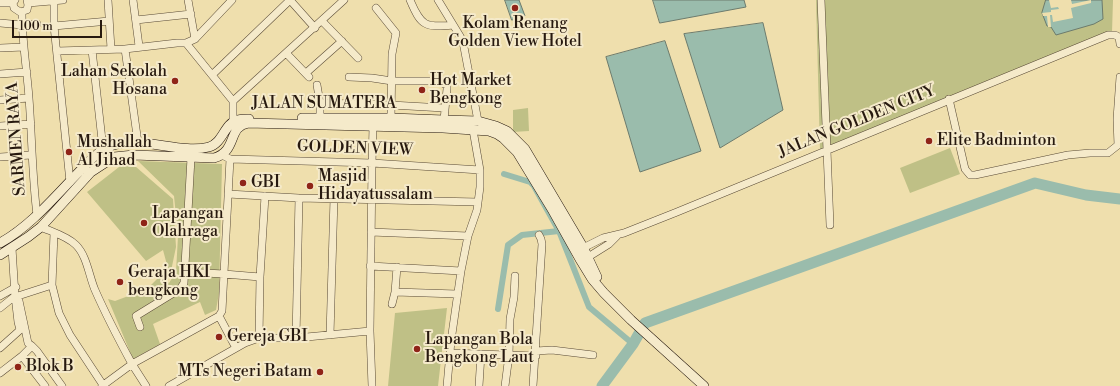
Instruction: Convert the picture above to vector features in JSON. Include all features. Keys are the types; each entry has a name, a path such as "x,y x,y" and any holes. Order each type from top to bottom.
{"main road":[{"name":"JALAN SUMATERA","path":"0,243 25,226 70,182 88,169 114,157 124,155 191,158 226,157 228,148 238,127 242,124 390,118 478,121 496,126 507,132 525,149 604,293 631,320 704,386"},
{"name":"JALAN SUMATERA","path":"0,255 41,227 104,149 118,144 138,143 194,148 211,146 219,141 233,122 238,120 320,121 374,127 473,130 497,134 517,152 580,250"}],"street":[{"path":"54,0 54,26 70,182"},
{"path":"1,2 14,2 15,10 22,12 27,10 27,2 63,0"},
{"path":"108,0 111,48"},
{"path":"133,0 139,46"},
{"path":"188,0 195,39"},
{"path":"57,51 125,48 186,43 195,39 232,0"},
{"path":"212,75 290,0 315,28"},
{"path":"233,101 344,0"},
{"path":"410,0 420,21 425,24 438,26 453,25"},
{"path":"438,0 462,42 478,121"},
{"path":"821,0 830,225"},
{"path":"376,8 396,33 392,54 390,118"},
{"name":"SARMEN RAYA","path":"22,12 31,124 31,155 37,215"},
{"path":"136,20 191,14"},
{"path":"54,26 109,21"},
{"path":"322,21 358,58"},
{"path":"0,23 22,25 37,24"},
{"name":"JALAN GOLDEN CITY","path":"580,250 603,238 617,236 949,99 1120,32"},
{"path":"1110,35 1119,37 1120,44"},
{"path":"286,53 308,75 342,41"},
{"path":"186,43 233,101 233,122"},
{"path":"0,48 24,47"},
{"path":"125,48 138,143"},
{"path":"92,50 104,149"},
{"path":"0,74 27,72"},
{"path":"350,77 392,81 438,81 445,83 447,85 447,89 444,120"},
{"path":"949,99 965,169 970,174 975,175 1068,155 1108,153 1118,145 1117,119 1120,77"},
{"path":"317,85 320,103 320,121"},
{"path":"0,100 29,98"},
{"path":"320,103 444,108"},
{"path":"0,126 31,124"},
{"path":"372,386 370,266 374,127"},
{"path":"447,386 457,294 468,236 477,210 478,202 480,170 473,130"},
{"path":"0,157 31,155"},
{"path":"54,232 52,285 60,313 64,323 102,386 132,364 219,316 222,310 228,194 226,157"},
{"name":"GOLDEN VIEW","path":"226,157 372,163 480,170"},
{"path":"140,327 136,316 180,290 184,283 191,158"},
{"path":"228,194 299,198 478,202"},
{"path":"259,338 260,277 265,196"},
{"path":"296,338 299,198"},
{"path":"330,335 334,198"},
{"path":"41,227 54,232 77,246 114,331 146,386"},
{"path":"371,232 468,236"},
{"path":"533,386 542,244 539,236"},
{"name":"JALAN GOLDEN CITY","path":"584,259 609,244 617,236"},
{"path":"0,348 20,330 15,296 16,287 12,248"},
{"path":"370,266 461,271"},
{"path":"392,304 395,292 397,267"},
{"path":"185,272 260,277"},
{"path":"505,386 515,276"},
{"path":"52,285 18,296 28,343 37,351 62,386"},
{"path":"0,296 16,287"},
{"path":"395,292 457,294"},
{"path":"0,308 15,296"},
{"path":"219,316 236,348"},
{"path":"169,386 236,348 259,338 296,338 370,331"},
{"path":"0,373 32,346"},
{"path":"450,353 509,355 552,350 593,355"},
{"path":"479,386 481,354"},
{"path":"22,356 45,386"}],"green space":[{"path":"816,0 1113,0 1112,32 820,151"},
{"path":"528,108 529,131 513,132 513,110"},
{"path":"950,148 960,174 910,193 900,168"},
{"name":"Lapangan Olahraga","path":"128,160 173,199 176,247 170,276 163,250 146,261 87,192"},
{"path":"138,161 222,164 219,293 216,310 205,315 200,302 153,324 160,344 133,359 108,299 115,301 147,289 159,277 169,283 176,272 178,236 174,196"},
{"name":"Lapangan Bola Bengkong Laut","path":"447,308 438,386 388,386 395,313"}],"shaded area":[{"name":"Kolam Renang Golden View Hotel","path":"505,0 519,0 525,16 512,20"},
{"path":"653,0 744,0 746,7 660,23"},
{"path":"1046,0 1102,0 1103,19 1094,24 1056,35 1051,27 1047,26 1042,13"},
{"path":"763,23 783,110 720,148 684,34"},
{"path":"665,41 701,151 640,172 606,57"}],"pier":[{"path":"1049,0 1071,0 1072,4 1091,0 1091,3 1071,8 1073,18 1053,22 1052,15 1050,15 1051,27 1048,27 1047,16 1043,16 1042,13 1059,9 1058,7 1051,8"}],"waterway":[{"path":"504,174 530,182 534,186 559,231"},
{"path":"602,386 633,344 645,323 1035,183 1086,195 1120,199"},
{"path":"498,309 508,245 522,235 559,231 589,307 633,344"}],"place":[{"name":"Kolam Renang Golden View Hotel","path":"515,8"},
{"name":"Lahan Sekolah Hosana","path":"175,81"},
{"name":"Hot Market Bengkong","path":"422,90"},
{"name":"Elite Badminton","path":"929,141"},
{"name":"Mushallah Al Jihad","path":"69,152"},
{"name":"GBI","path":"243,183"},
{"name":"Masjid Hidayatussalam","path":"310,186"},
{"name":"Lapangan Olahraga","path":"144,223"},
{"name":"Geraja HKI bengkong","path":"120,282"},
{"name":"Gereja GBI","path":"219,337"},
{"name":"Lapangan Bola Bengkong Laut","path":"417,349"},
{"name":"Blok B","path":"18,367"},
{"name":"MTs Negeri Batam","path":"320,372"}]}
